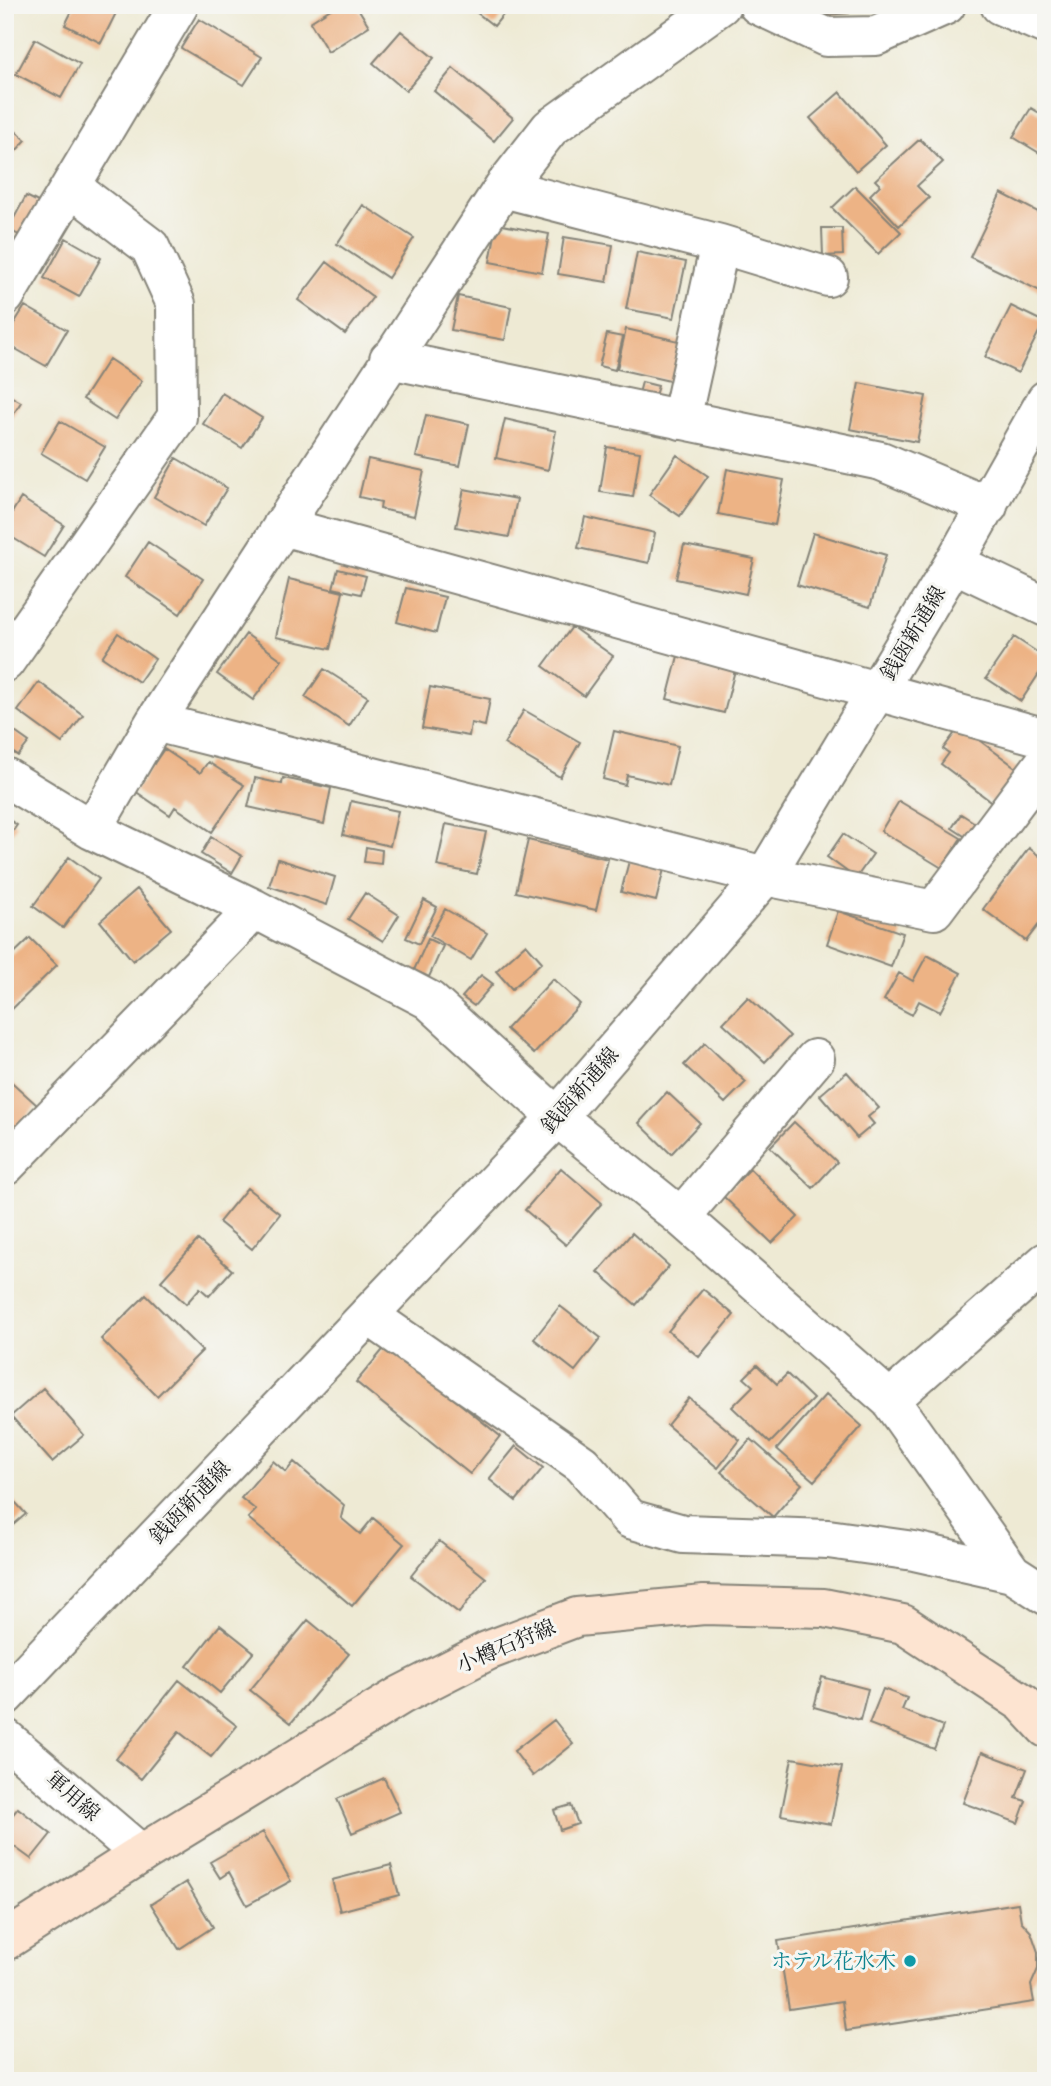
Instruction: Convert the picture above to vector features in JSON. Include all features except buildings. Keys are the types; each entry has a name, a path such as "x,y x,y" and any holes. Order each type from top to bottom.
{"main road":[{"name":"小樽石狩線","path":"5,1941 141,1854 401,1695 487,1651 577,1617 704,1605 824,1608 903,1624 1023,1703 1046,1728"}],"street":[{"path":"5,296 179,5"},
{"path":"92,830 155,722 389,359 503,188 550,128 720,5"},
{"path":"758,5 826,37 876,36 946,5"},
{"path":"1000,5 1046,25"},
{"path":"5,662 177,417 176,304 150,247 71,187"},
{"path":"503,188 720,244 828,277"},
{"path":"681,420 720,244"},
{"path":"389,359 881,461 988,506"},
{"name":"銭函新通線","path":"5,1696 557,1117 765,876 988,506 1046,400"},
{"path":"282,526 1046,738"},
{"path":"954,563 1046,607"},
{"path":"155,722 765,876 934,911 1046,761"},
{"path":"5,777 92,830 255,909 429,1000 557,1117 681,1217 890,1400 1012,1573"},
{"path":"5,1166 255,909"},
{"path":"681,1217 815,1059"},
{"path":"890,1400 1046,1262"},
{"path":"369,1315 582,1464 629,1519 683,1534 828,1539 914,1551 1012,1573 1046,1595"},
{"name":"軍用線","path":"5,1738 141,1854"}],"place":[{"name":"ホテル花水木","path":"910,1961"}]}
